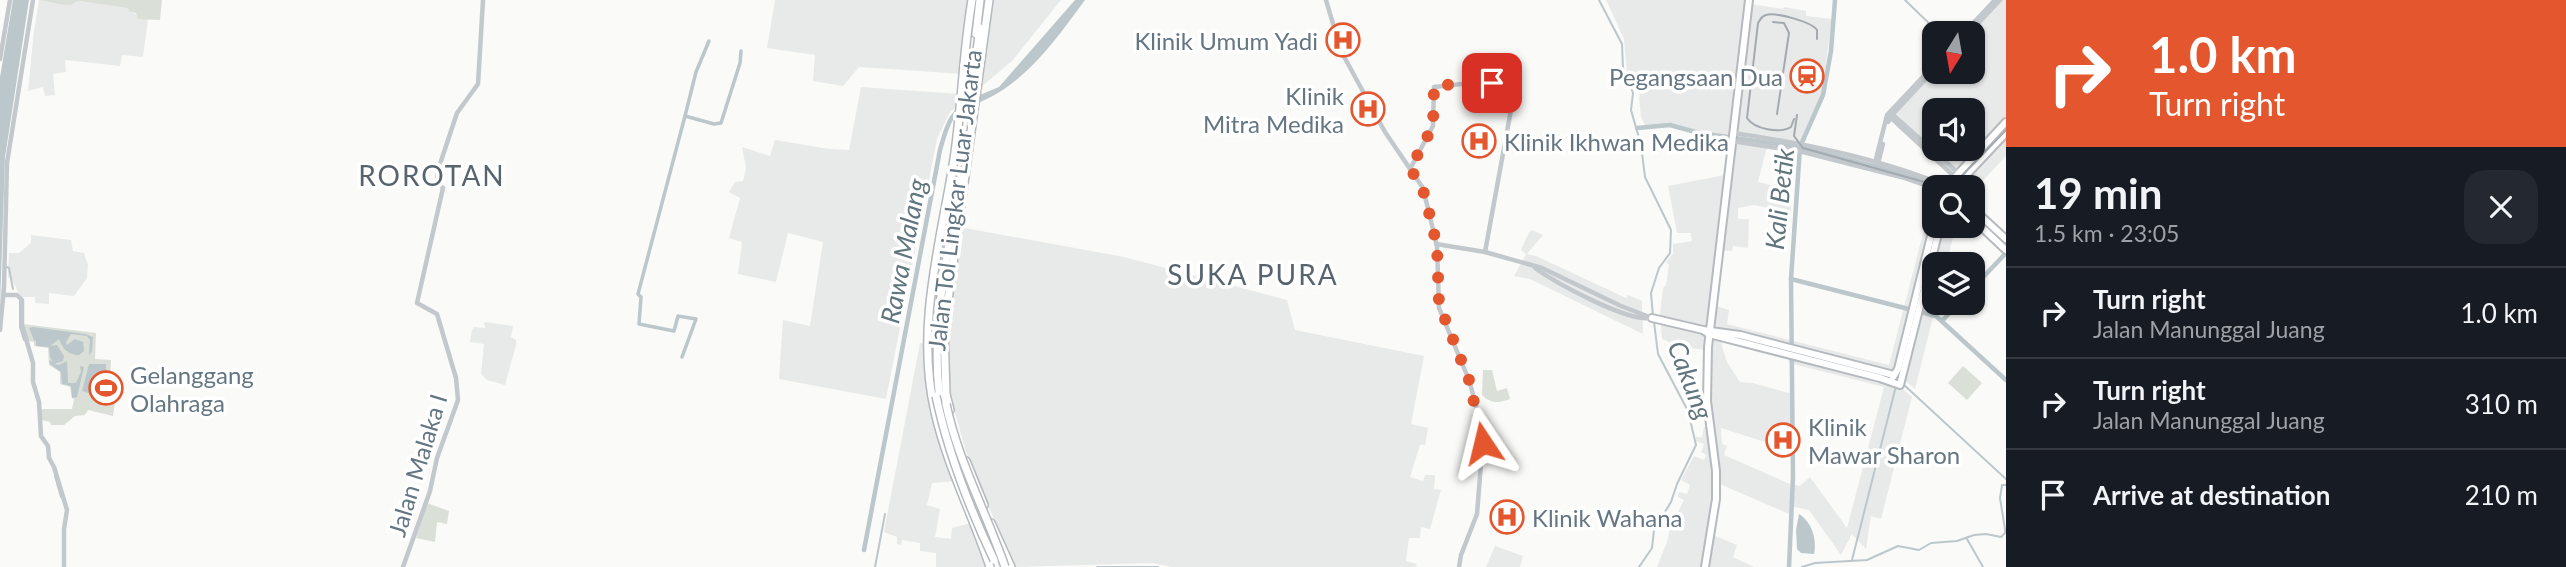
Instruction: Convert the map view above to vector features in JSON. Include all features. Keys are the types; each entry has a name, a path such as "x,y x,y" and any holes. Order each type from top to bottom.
{"highway":[{"path":"972,0 970,138 944,330 946,404 955,444 994,533 1001,567"},
{"path":"985,0 984,48 969,90 957,137 939,243 927,347 934,411 961,480 1001,567"},
{"name":"Jalan Tol Lingkar Luar Jakarta","path":"961,480 939,394 937,350 961,173 969,90"},
{"name":"Jalan Tol Lingkar Luar Jakarta","path":"961,480 943,429 933,363 950,210 969,90"},
{"path":"957,232 961,173"},
{"path":"930,316 943,235 950,210"},
{"path":"946,394 956,435 977,488 1001,567"},
{"path":"961,480 972,474"},
{"path":"961,480 962,495 1001,567"},
{"path":"962,495 967,487 977,488"}],"main road":[{"path":"1705,567 1716,499 1716,471 1707,401 1710,333 1749,0"},
{"path":"1961,175 2006,122"},
{"path":"1962,175 2006,132"},
{"path":"1985,220 2006,239"},
{"path":"1985,230 2006,250"},
{"path":"1896,380 1931,238"},
{"path":"1896,380 1936,238"},
{"path":"1654,319 1896,380"}],"street":[{"path":"0,60 10,0"},
{"path":"0,330 4,295 7,163 33,0"},
{"name":"Jalan Malaka I","path":"402,567 430,491 436,461 458,400 456,378 437,314 417,303 443,188 437,182 438,170 457,113 478,84 483,0"},
{"path":"1326,0 1341,51 1385,132 1423,188 1436,244 1439,304 1469,380 1483,439 1477,514 1459,567"},
{"path":"1977,21 1997,0"},
{"path":"1877,164 1890,114 1922,81"},
{"path":"1410,169 1433,126 1434,87 1480,82 1515,88 1485,252"},
{"path":"1890,114 1954,175"},
{"path":"1733,137 1777,139 1802,144 1922,176"},
{"path":"1733,137 1799,151 1922,184"},
{"path":"1436,244 1485,252 1532,266 1548,278 1621,313 1654,319"},
{"path":"4,295 17,295 22,300 22,325 33,363 41,436 48,446 49,458 67,510 64,567"}],"shaded area":[{"path":"13,0 29,0 5,157 0,307 0,77"},
{"path":"39,0 63,5 78,1 127,8 130,12 148,19 143,57 122,55 120,66 65,60 66,72 53,74 55,95 45,96 43,87 28,91"},
{"path":"39,0 162,0 160,20 138,19 136,13 127,8 78,1 63,5"},
{"path":"775,0 974,0 963,74 859,67 843,86 813,81 815,55 767,48"},
{"path":"987,0 1061,0 1012,61 981,87"},
{"path":"1075,0 1085,0 1026,72 980,102 980,95 999,87"},
{"path":"1606,0 1750,0 1750,4 1806,11 1806,16 1832,19 1821,98 1799,143 1734,133 1733,138 1768,143 1758,182 1792,190 1790,222 1773,221 1774,209 1754,205 1738,208 1738,219 1749,219 1748,248 1733,246 1732,251 1716,250 1710,304 1729,310 1727,324 1889,365 1922,237 1930,238 1926,252 1922,252 1922,270 1894,381 1912,397 1881,519 1871,516 1866,549 1852,534 1841,555 1809,510 1790,506 1789,514 1715,482 1708,533 1737,545 1733,557 1754,567 1657,567 1670,528 1684,500 1678,497 1679,492 1687,494 1690,485 1681,480 1694,456 1704,460 1706,455 1701,452 1704,444 1696,441 1696,437 1702,437 1704,427 1713,425 1706,381 1708,350 1670,346 1671,343 1662,339 1660,314 1669,265 1666,262 1673,254 1673,244 1692,241 1691,233 1677,233 1668,186 1725,175 1730,138 1698,134 1670,126 1646,127 1641,117 1639,98 1642,81 1638,73 1627,74 1624,39","holes":["1720,340 1788,358 1789,363 1884,387 1847,528 1810,477 1800,486 1790,484 1724,455 1727,446 1722,444 1721,428 1793,451 1792,394 1740,382 1727,362"]},
{"path":"2001,0 2006,0 2006,120 1985,142 1985,98 1922,98 1922,138 1895,113 1923,84 1985,84 1985,21 1981,21"},
{"path":"861,87 960,94 959,105 950,112 937,139 886,399 779,379 783,320 810,326 823,242 788,233 776,282 738,274 742,242 729,238 740,198 729,192 735,182 743,181 746,168 742,147 770,156 775,140 849,150"},
{"path":"2006,134 2006,156 1985,178 1985,175 1968,175 1981,161 1985,161 1985,157"},
{"path":"1947,161 1968,161 1960,169 1956,169"},
{"path":"959,227 1124,257 1287,300 1295,330 1424,356 1411,424 1428,428 1425,445 1420,445 1410,477 1423,481 1425,475 1435,475 1434,489 1441,490 1430,529 1421,527 1420,538 1409,538 1406,561 1417,564 1416,567 1172,567 1152,563 1014,567 966,452 950,395 946,331"},
{"path":"1532,230 1543,235 1527,254 1626,298 1628,295 1642,301 1643,334 1530,279 1514,276 1526,254 1521,250"},
{"path":"31,235 71,240 73,251 84,253 88,265 87,278 74,296 49,293 49,304 35,303 35,297 22,297 18,292 12,279 8,277 9,253 19,253 31,243"},
{"path":"1938,238 1953,238 1949,252 1934,252"},
{"path":"1918,314 1933,317 1915,389 1902,378"},
{"path":"484,322 513,326 511,337 516,340 516,345 505,385 487,380 481,374 484,344 470,342 474,327 485,328"},
{"path":"23,324 96,333 95,359 111,360 110,379 118,380 113,416 88,410 85,415 75,416 64,425 51,425 50,422 41,420 41,409 72,409 74,399 70,387 60,384 60,372 49,365 48,348 34,346 34,342 27,341"},
{"path":"29,328 85,334 93,337 89,355 90,340 87,336 71,334 66,342 67,345 75,339 83,342 84,351 79,355 68,352 59,339 50,346 57,345 64,356 63,361 54,364 67,361 68,383 76,383 81,372 80,366 84,367 77,397 72,398 71,386 62,384 61,372 50,364 49,360 53,362 49,347 36,346"},
{"path":"920,343 928,345 932,388 958,481 932,483 927,505 940,509 935,537 951,539 952,528 974,522 992,567 936,567 936,553 920,551 920,543 902,540 901,545 897,544 897,537 884,532"},
{"path":"89,364 106,364 106,378 100,377 96,395 82,391"},
{"path":"1963,366 1982,383 1967,400 1948,383"},
{"path":"1483,370 1492,370 1497,391 1507,388 1510,399 1495,402 1482,395"},
{"path":"427,503 449,511 447,524 437,522 435,542 416,538"},
{"path":"1799,514 1804,517 1812,532 1814,554 1801,553 1797,549"},
{"path":"1495,546 1523,556 1520,567 1486,567"}],"waterway":[{"name":"Cakung","path":"1599,0 1622,44 1623,68 1633,93 1631,110 1641,145 1645,177 1671,230 1670,253 1659,268 1651,293 1653,316"},
{"name":"Kali Betik","path":"1789,567 1793,477 1791,279 1800,147 1823,95 1831,51 1835,0"},
{"path":"1905,0 1927,21"},
{"path":"685,116 696,72 709,41"},
{"path":"682,357 696,319 678,316 674,331 639,324 641,297 638,294 685,116 714,124 721,123 740,63 741,51"},
{"name":"Rawa Malang","path":"864,550 940,150 950,120 959,110 974,101"},
{"path":"1637,128 1670,125 1699,133 1800,147 1922,180"},
{"path":"1985,226 2006,245"},
{"path":"1985,275 2005,254"},
{"path":"7,267 13,289"},
{"name":"Kali Betik","path":"1791,279 1936,316 2006,380"},
{"path":"20,301 20,327 24,340"},
{"path":"1942,321 1948,315"},
{"name":"Cakung","path":"1639,567 1652,548 1654,530 1671,502 1696,445 1688,411 1658,354 1654,322"},
{"path":"1874,373 1899,380"},
{"path":"1903,384 2006,479"},
{"path":"1852,560 1896,386"},
{"path":"55,476 61,497"},
{"path":"1802,567 1815,563 1867,560 1898,546 1919,550 1931,543 1957,541 1974,535 2001,537 2005,529 2000,498 2002,485 2006,485"},
{"path":"875,567 885,514"},
{"path":"1967,539 1983,567"},
{"path":"1097,567 1158,567"}],"tram line":[{"path":"1794,119 1791,127 1774,130 1761,128 1747,118 1758,23 1762,17 1771,14 1793,18 1814,27 1817,30 1817,39"},
{"path":"1773,22 1784,23 1789,33 1777,114"},
{"path":"1797,115 1794,136 1803,148 1942,187 1955,183 2006,130"}],"place":[{"name":"Klinik Umum Yadi","path":"1343,40"},
{"name":"Pegangsaan Dua","path":"1807,76"},
{"name":"Klinik Mitra Medika","path":"1368,109"},
{"name":"Klinik Ikhwan Medika","path":"1479,141"},
{"name":"Gelanggang Olahraga","path":"106,388"},
{"name":"Klinik Mawar Sharon","path":"1783,440"},
{"name":"Klinik Wahana","path":"1507,517"}],"district":[{"name":"ROROTAN","path":"432,175"},
{"name":"SUKA PURA","path":"1253,274"}],"route":[{"path":"1483,443 1469,380 1447,331 1439,304 1437,246 1423,188 1410,169 1433,126 1434,87 1458,83 1492,83"}]}
